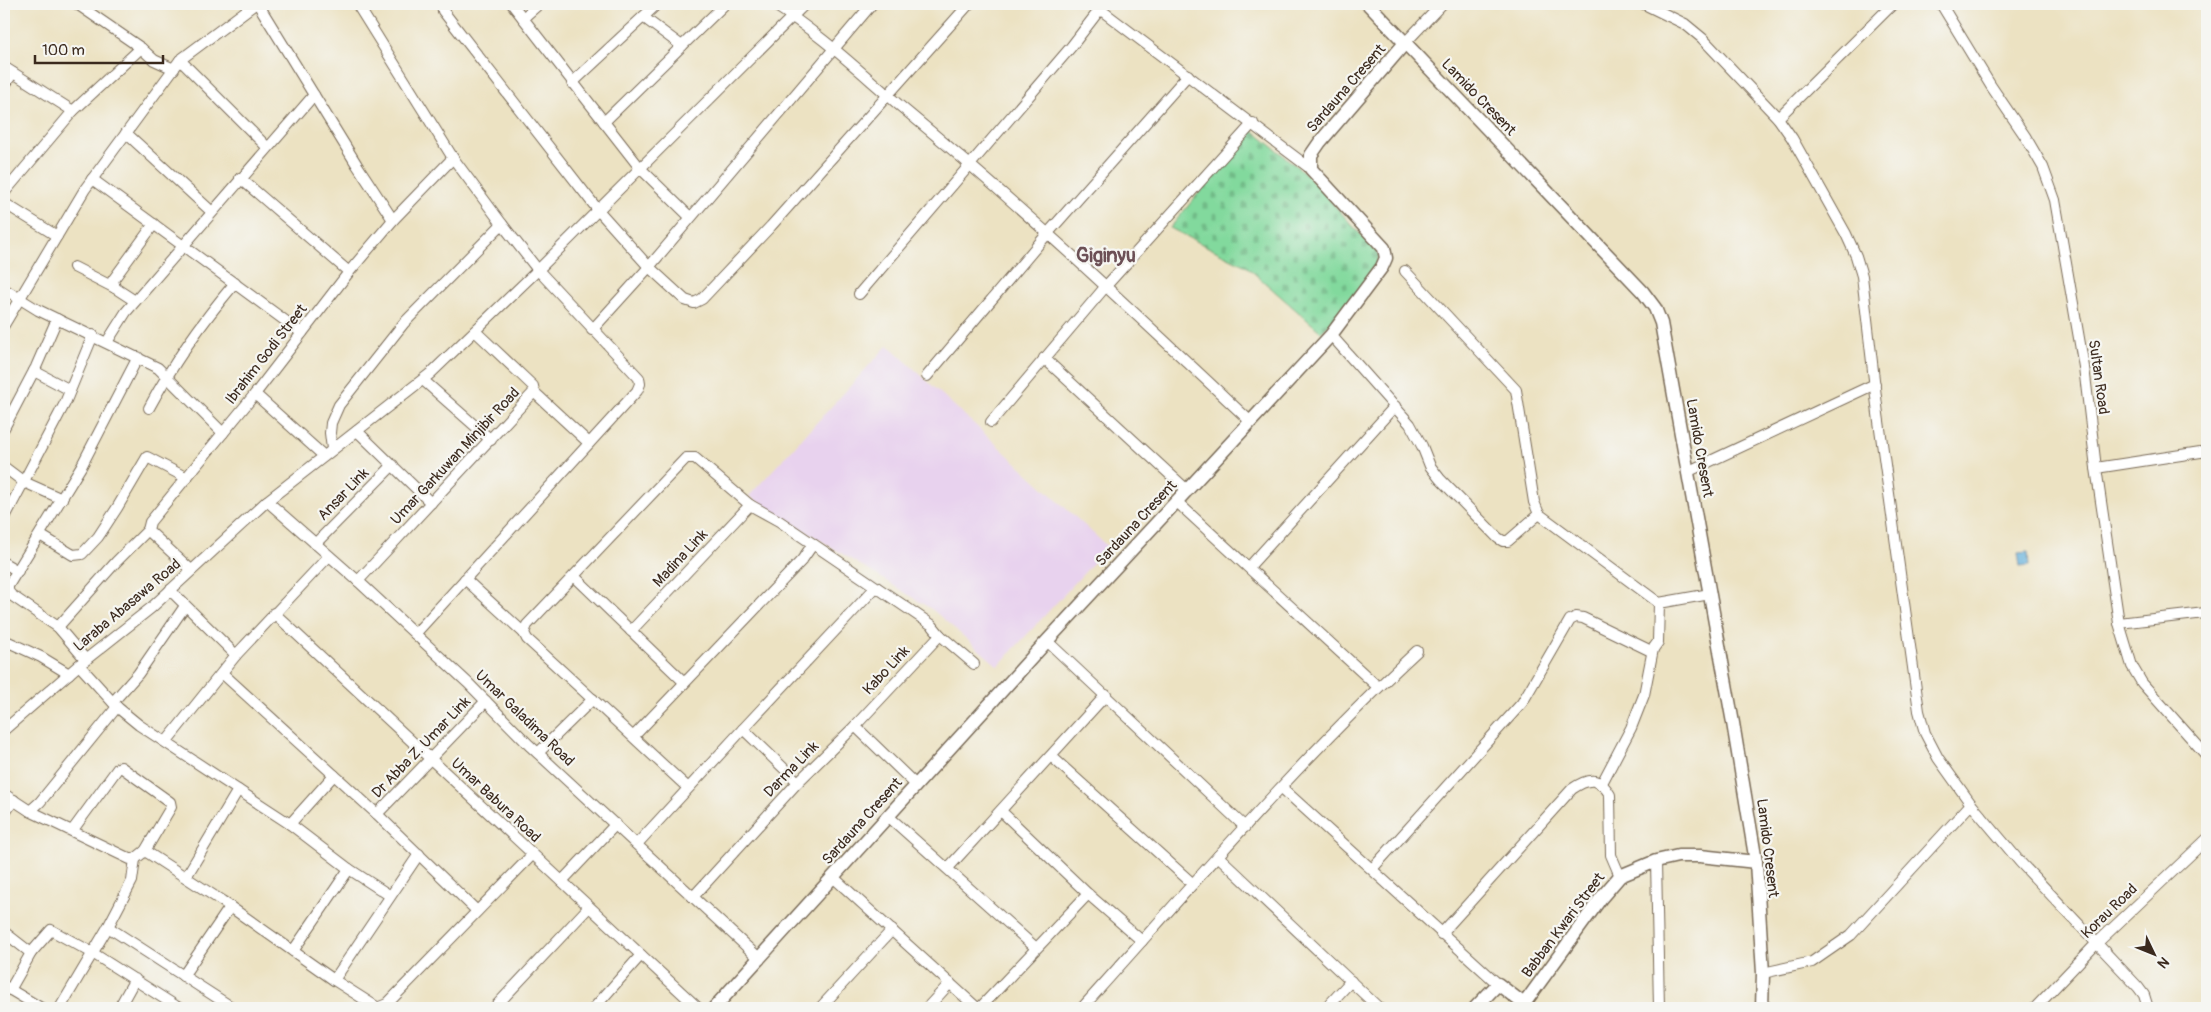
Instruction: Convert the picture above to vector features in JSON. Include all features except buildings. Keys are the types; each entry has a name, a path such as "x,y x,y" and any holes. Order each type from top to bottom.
{"street":[{"path":"77,4 141,48 154,60 174,69"},
{"path":"4,325 21,300 92,179 180,60 256,4 356,165 393,220"},
{"path":"357,4 453,158 502,224 538,270 638,378 640,384 637,391 415,634"},
{"path":"442,4 443,11 598,210 650,266 685,300 694,303 702,299 969,4"},
{"path":"512,4 640,168 690,217"},
{"path":"523,18 539,4"},
{"path":"572,83 657,4"},
{"path":"604,122 725,4"},
{"path":"772,4 792,16 835,48 971,164 1106,286 1251,422"},
{"name":"Laraba Abasawa Road","path":"4,730 82,662 121,633 267,501 423,380 538,270 805,4"},
{"path":"592,330 650,266 872,4"},
{"name":"Lamido Cresent","path":"1368,4 1643,292 1655,308 1661,323 1756,862 1763,973 1762,1008"},
{"path":"1405,43 1442,4"},
{"path":"1644,4 1685,24 1702,38 1778,118 1792,138 1841,225 1856,256 1862,276 1919,711 1924,733 1938,758 1971,804 2020,862 2138,986 2144,995 2148,1008"},
{"path":"1778,118 1893,4"},
{"name":"Sultan Road","path":"1941,4 1991,86 2025,136 2043,167 2055,200 2084,367 2096,468 2119,623 2132,666 2142,683 2207,756"},
{"path":"859,294 971,164 1101,6 1311,169"},
{"path":"643,17 682,46"},
{"name":"Sardauna Cresent","path":"714,1008 1047,641 1331,335 1382,267 1386,258 1384,248 1311,169 1312,155 1320,142 1405,43"},
{"path":"4,193 74,111 141,48"},
{"path":"180,60 268,147"},
{"path":"4,67 74,111"},
{"path":"4,86 13,73"},
{"path":"927,376 1048,233 1188,75"},
{"path":"107,342 118,323 135,301 314,95"},
{"path":"991,422 1106,286 1253,123"},
{"path":"126,133 212,212"},
{"name":"Ibrahim Godi Street","path":"58,627 148,530 150,522 255,394 349,272 393,220 453,158"},
{"path":"240,178 349,272"},
{"path":"92,179 302,333"},
{"path":"4,203 57,236"},
{"path":"115,288 113,280 154,224"},
{"path":"328,452 331,423 339,405 404,323 502,224"},
{"path":"74,267 115,288 135,301"},
{"path":"1406,271 1516,390 1534,502 1539,514 1659,603 1710,594"},
{"path":"149,408 167,375 204,320 235,283"},
{"path":"4,289 57,319 138,357 167,375 223,433"},
{"path":"4,428 34,371 57,319"},
{"name":"Umar Garkuwan Minjibir Road","path":"358,581 534,392 534,386 475,331"},
{"path":"4,519 70,390 93,335"},
{"path":"1331,335 1410,424 1430,466 1440,478 1503,541 1508,541 1539,514"},
{"path":"138,357 62,499 8,586 8,591 58,627 82,662 115,704 166,742 290,824 349,869 389,895"},
{"path":"1044,358 1188,491"},
{"path":"34,371 70,390"},
{"path":"423,380 491,440"},
{"path":"1687,472 1875,384"},
{"path":"534,392 589,443"},
{"path":"255,394 328,452"},
{"path":"1249,567 1395,406"},
{"path":"357,431 431,503"},
{"path":"2096,468 2207,451"},
{"path":"40,535 73,555 82,554 98,537 147,457 186,478"},
{"path":"524,633 527,626 686,458 695,458 750,505 814,544 932,625 940,635 974,664"},
{"name":"Ansar Link","path":"316,544 393,465"},
{"path":"4,467 24,482 62,499"},
{"name":"Umar Galadima Road","path":"267,501 358,581 486,701 538,754 760,959"},
{"path":"1177,502 1378,687"},
{"name":"Madina Link","path":"631,631 750,505"},
{"path":"148,530 191,570"},
{"path":"633,737 802,560 814,544"},
{"path":"166,742 236,654 329,556"},
{"path":"4,563 18,571"},
{"path":"574,576 684,682"},
{"path":"465,579 687,787"},
{"path":"637,844 687,787 876,587"},
{"path":"170,590 236,654"},
{"path":"1601,784 1631,728 1644,695 1653,649 1658,642 1659,603"},
{"path":"30,811 40,802 138,674 186,606"},
{"name":"Umar Babura Road","path":"274,613 698,1008"},
{"path":"2119,623 2205,613"},
{"path":"1372,869 1522,703 1570,620 1576,617 1583,618 1649,650 1653,649"},
{"name":"Kabo Link","path":"855,726 940,635"},
{"path":"4,640 41,657 69,674"},
{"path":"1047,641 1245,827"},
{"path":"1082,1008 1245,827 1378,687 1417,651"},
{"path":"222,673 377,814 477,911"},
{"path":"948,868 1106,695"},
{"path":"538,754 593,699"},
{"name":"Dr Abba Z. Umar Link","path":"377,814 486,701"},
{"path":"855,726 916,785"},
{"name":"Darma Link","path":"693,897 798,782 855,726"},
{"path":"742,730 798,782"},
{"path":"1051,756 1193,884"},
{"path":"4,794 30,811 130,859 135,859 145,851 171,805 124,767 118,768 72,831"},
{"path":"290,824 334,775"},
{"path":"1441,934 1572,789 1584,780 1595,781 1601,784 1610,795 1611,855 1620,876"},
{"path":"1282,788 1498,984 1476,1008"},
{"path":"186,876 238,790"},
{"path":"4,814 14,800"},
{"path":"1763,973 1812,962 1851,935 1971,804"},
{"path":"1002,811 1088,894 1142,941"},
{"path":"888,816 1036,948"},
{"path":"562,881 616,824"},
{"name":"Korau Road","path":"2035,1008 2098,943 2207,839"},
{"path":"145,851 186,876 334,980 378,1008 387,1004 532,854"},
{"path":"334,980 418,854"},
{"path":"1218,856 1380,1008"},
{"name":"Babban Kwari Street","path":"1498,984 1523,1006 1601,898 1620,876 1656,861 1678,856 1700,856 1756,862"},
{"path":"60,1008 108,927 132,881 135,859"},
{"path":"1656,861 1659,1008"},
{"path":"293,951 349,869"},
{"path":"833,877 979,1008 1088,894"},
{"path":"494,1008 589,906"},
{"path":"183,976 230,907"},
{"path":"108,927 233,1008"},
{"path":"41,1008 7,988 50,930 92,952 179,1008"},
{"path":"820,1008 892,930"},
{"path":"4,932 32,953"},
{"path":"594,1008 641,955"},
{"path":"119,1008 135,979"},
{"path":"1326,1008 1351,981"},
{"path":"927,1008 950,983"}],"shaded area":[{"path":"888,345 1108,547 998,666 933,610 749,496"}],"green space":[{"path":"1251,129 1306,174 1379,255 1363,286 1338,317 1321,332 1246,266 1170,228"}],"water":[{"path":"2028,552 2029,566 2020,567 2018,553"}],"district":[{"name":"Giginyu","path":"1106,255"}]}
